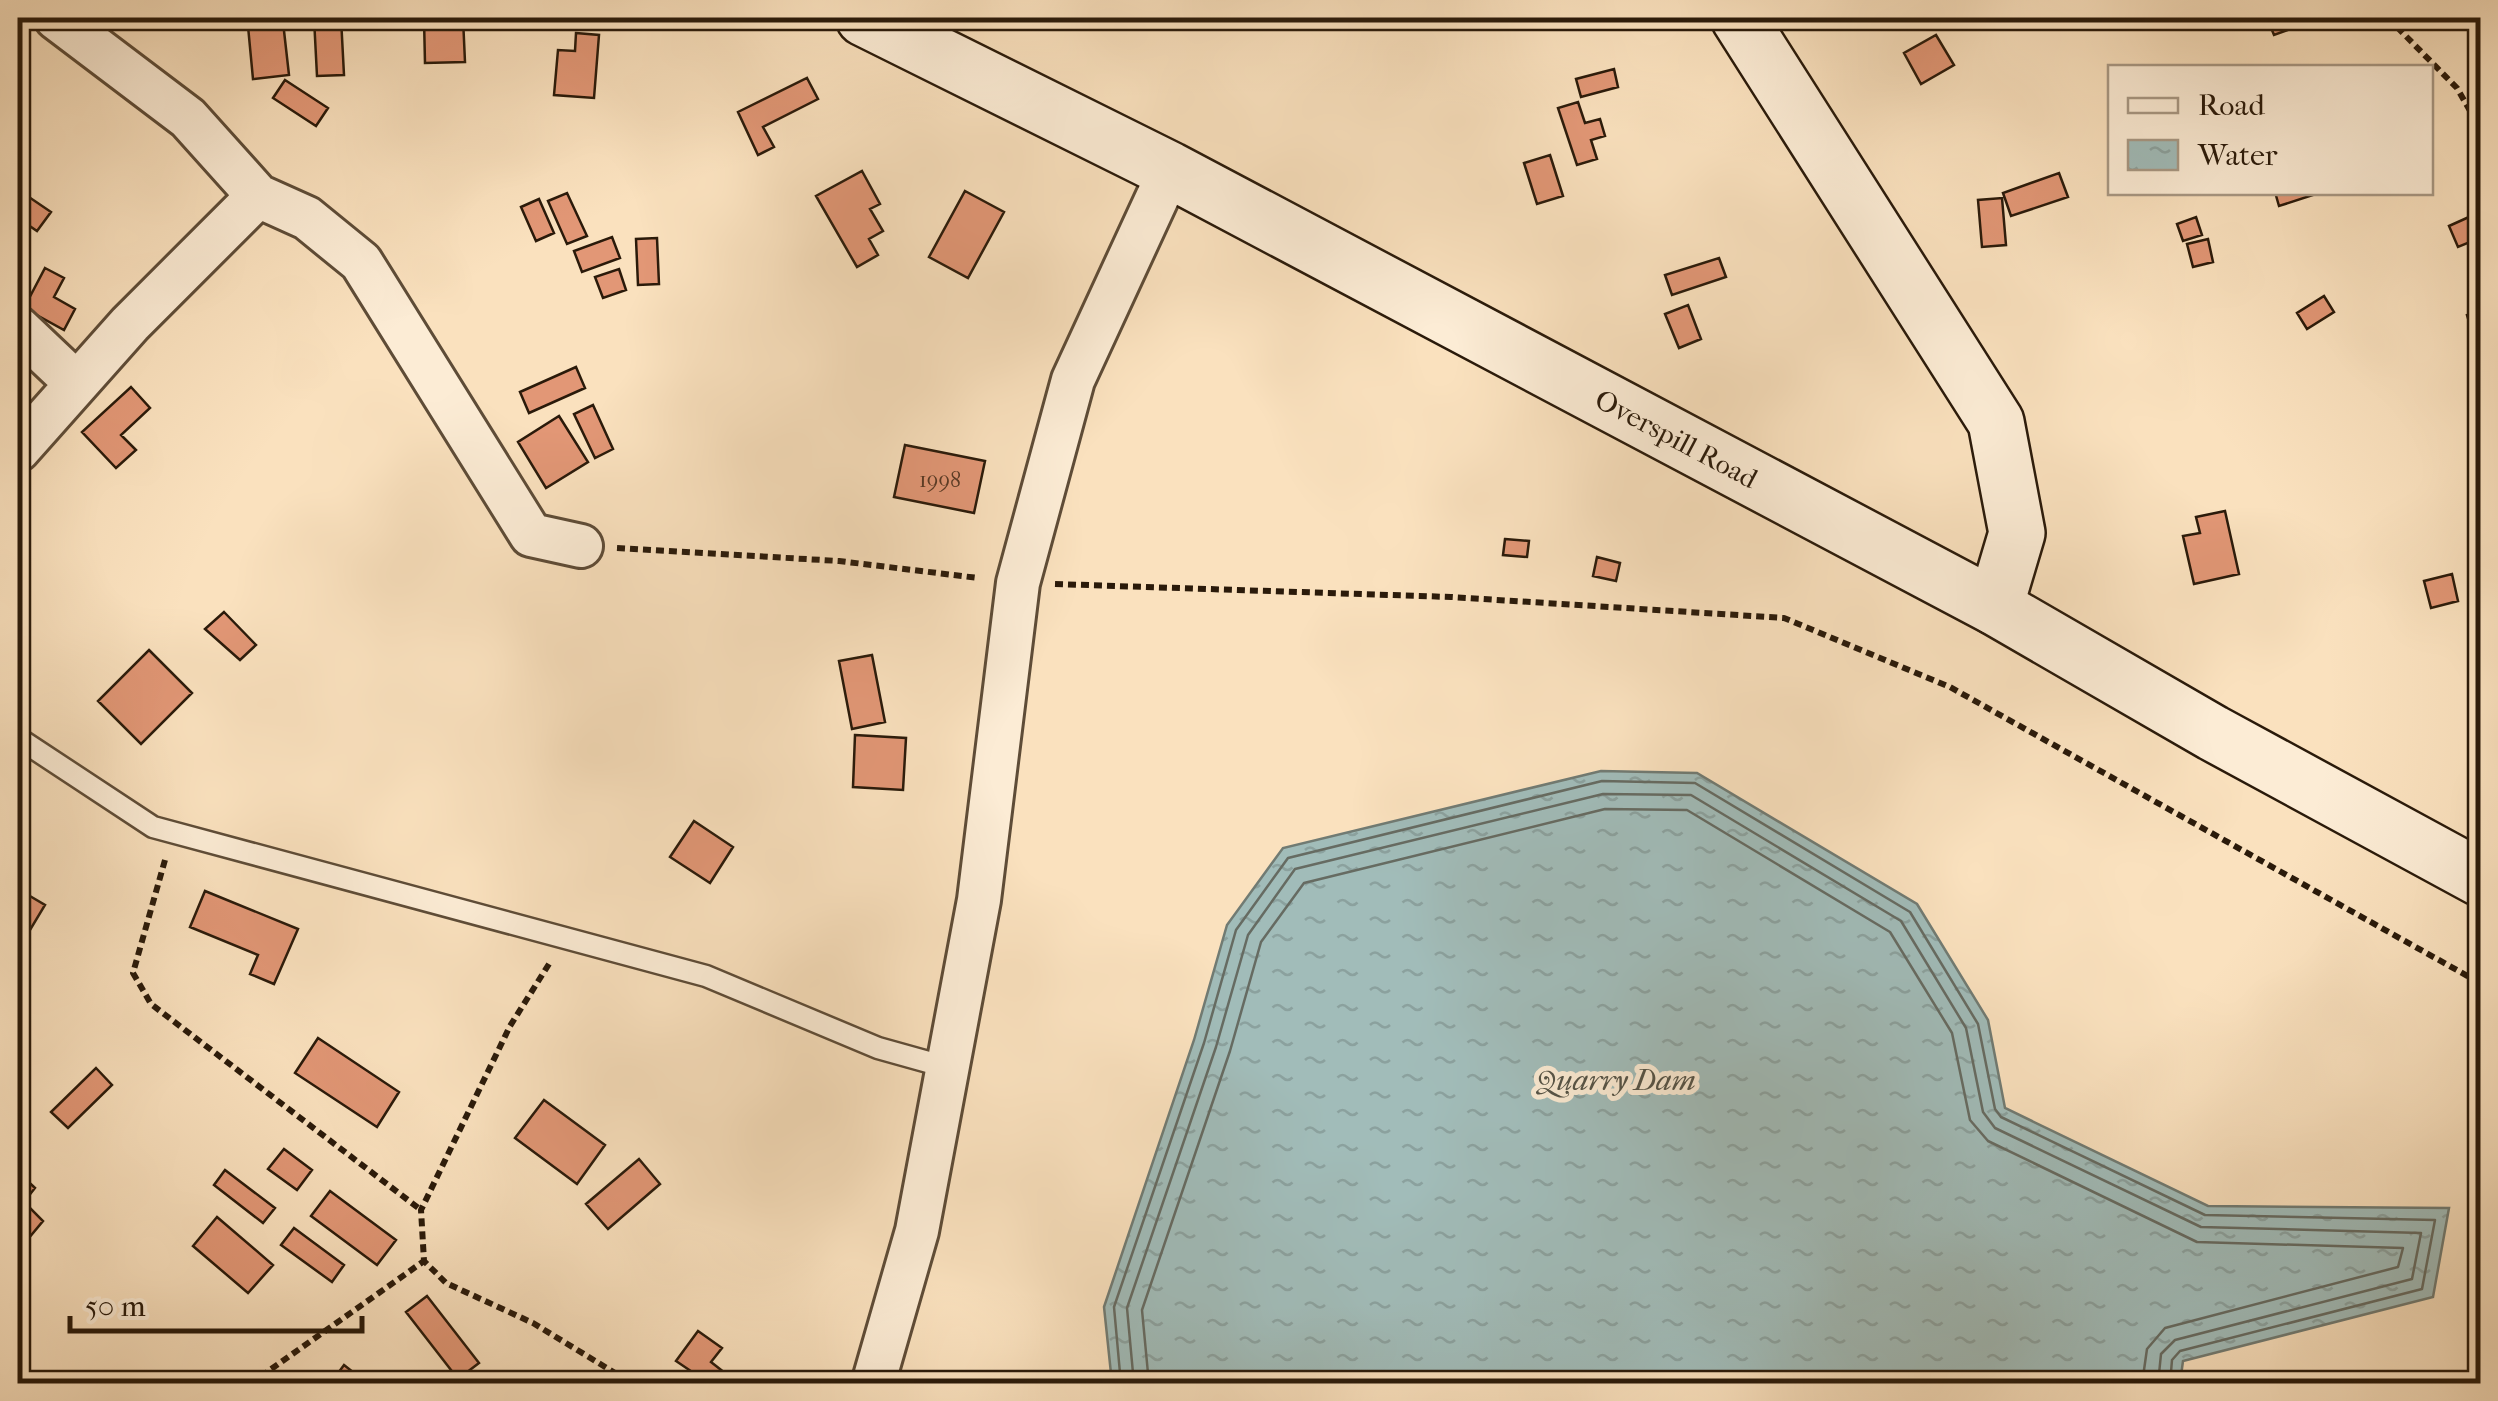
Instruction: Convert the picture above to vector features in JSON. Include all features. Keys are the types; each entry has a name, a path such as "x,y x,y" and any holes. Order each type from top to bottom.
{"street":[{"path":"56,18 188,118 258,196 307,218 361,262 531,536 581,546"},
{"name":"Overspill Road","path":"864,18 1170,170 1995,607 2213,734 2480,878"},
{"path":"1739,18 1996,422 2017,534 1995,607"},
{"path":"874,1384 917,1231 979,900 1018,583 1073,380 1170,170"},
{"path":"18,450 76,383 258,196"},
{"path":"18,328 76,383"}],"lane":[{"path":"18,738 153,827 706,976 878,1048 946,1067"}],"path":[{"path":"2388,18 2456,88 2480,128"},
{"path":"581,546 839,561 1018,583 1451,597 1784,618 1950,687 2480,983"},
{"path":"175,834 160,872 132,973 150,1004 421,1210"},
{"path":"564,940 510,1026 421,1210 424,1261 446,1283 533,1323 633,1384"},
{"path":"250,1384 424,1261"}],"water":[{"name":"Quarry Dam","path":"1601,771 1697,773 1917,904 1988,1020 2005,1108 2208,1206 2449,1208 2433,1297 2183,1361 2180,1383 1112,1383 1104,1307 1194,1040 1227,925 1283,848"}],"building":[{"path":"314,18 341,18 344,75 317,76"},
{"path":"463,18 465,62 425,63 424,19"},
{"path":"2267,18 2320,18 2274,35"},
{"path":"283,22 289,75 253,79 248,26"},
{"path":"576,33 599,35 594,98 554,95 558,50 575,51"},
{"path":"1936,35 1954,65 1921,84 1904,53"},
{"path":"1614,69 1618,87 1581,97 1576,79"},
{"path":"807,78 818,99 763,127 774,147 758,155 738,112"},
{"path":"285,80 328,108 316,126 273,98"},
{"path":"1578,102 1585,123 1600,119 1605,136 1591,140 1597,159 1577,165 1558,108"},
{"path":"1550,155 1563,196 1537,204 1524,163"},
{"path":"862,171 880,204 870,209 883,231 869,239 878,255 857,267 816,196"},
{"path":"2059,173 2068,197 2011,216 2003,193"},
{"path":"965,191 1004,212 968,278 929,257"},
{"path":"23,193 51,212 37,231 18,218 18,200"},
{"path":"567,193 587,236 567,244 548,201"},
{"path":"2276,195 2313,195 2279,206"},
{"path":"2002,198 2006,245 1982,247 1978,200"},
{"path":"539,199 554,233 536,241 521,207"},
{"path":"2480,212 2480,238 2458,247 2449,226"},
{"path":"2196,217 2202,235 2183,241 2177,224"},
{"path":"612,237 620,258 582,272 574,251"},
{"path":"657,238 659,284 638,285 636,239"},
{"path":"2208,239 2213,262 2193,267 2187,244"},
{"path":"1719,258 1726,277 1672,295 1665,275"},
{"path":"45,268 64,278 54,297 75,309 64,330 24,308"},
{"path":"619,269 626,290 603,298 595,277"},
{"path":"2324,296 2334,312 2307,329 2297,313"},
{"path":"1688,305 1701,339 1679,348 1665,314"},
{"path":"2480,311 2480,333 2473,335 2467,315"},
{"path":"576,367 585,388 529,413 520,392"},
{"path":"131,387 150,408 121,435 136,450 116,468 82,432"},
{"path":"18,399 32,408 18,422"},
{"path":"593,405 613,449 595,458 574,414"},
{"path":"559,416 588,462 546,488 518,442"},
{"path":"905,445 985,461 974,513 894,497"},
{"path":"2225,511 2239,574 2194,584 2183,536 2200,533 2196,517"},
{"path":"1505,539 1529,541 1527,557 1503,555"},
{"path":"1597,557 1620,563 1616,581 1593,576"},
{"path":"2452,574 2458,601 2431,608 2424,581"},
{"path":"224,612 256,645 240,660 205,629"},
{"path":"149,650 192,693 141,744 98,701"},
{"path":"872,655 885,722 852,729 839,661"},
{"path":"855,735 906,738 903,790 853,787"},
{"path":"694,821 733,847 710,883 670,857"},
{"path":"18,889 45,905 18,950"},
{"path":"205,891 298,929 274,984 250,974 258,955 190,927"},
{"path":"318,1038 399,1092 377,1127 295,1073"},
{"path":"96,1068 112,1085 68,1128 51,1112"},
{"path":"544,1100 605,1145 577,1184 515,1138"},
{"path":"284,1149 312,1170 297,1190 268,1169"},
{"path":"639,1159 660,1184 608,1229 586,1204"},
{"path":"225,1170 275,1208 263,1223 214,1185"},
{"path":"19,1173 35,1188 24,1202 43,1221 18,1251"},
{"path":"330,1191 396,1240 377,1265 311,1216"},
{"path":"217,1217 273,1265 248,1293 193,1246"},
{"path":"294,1228 344,1265 332,1282 281,1245"},
{"path":"427,1296 479,1363 458,1379 406,1312"},
{"path":"698,1331 722,1348 711,1362 739,1384 710,1384 676,1361"},
{"path":"344,1365 368,1384 330,1384"}]}
